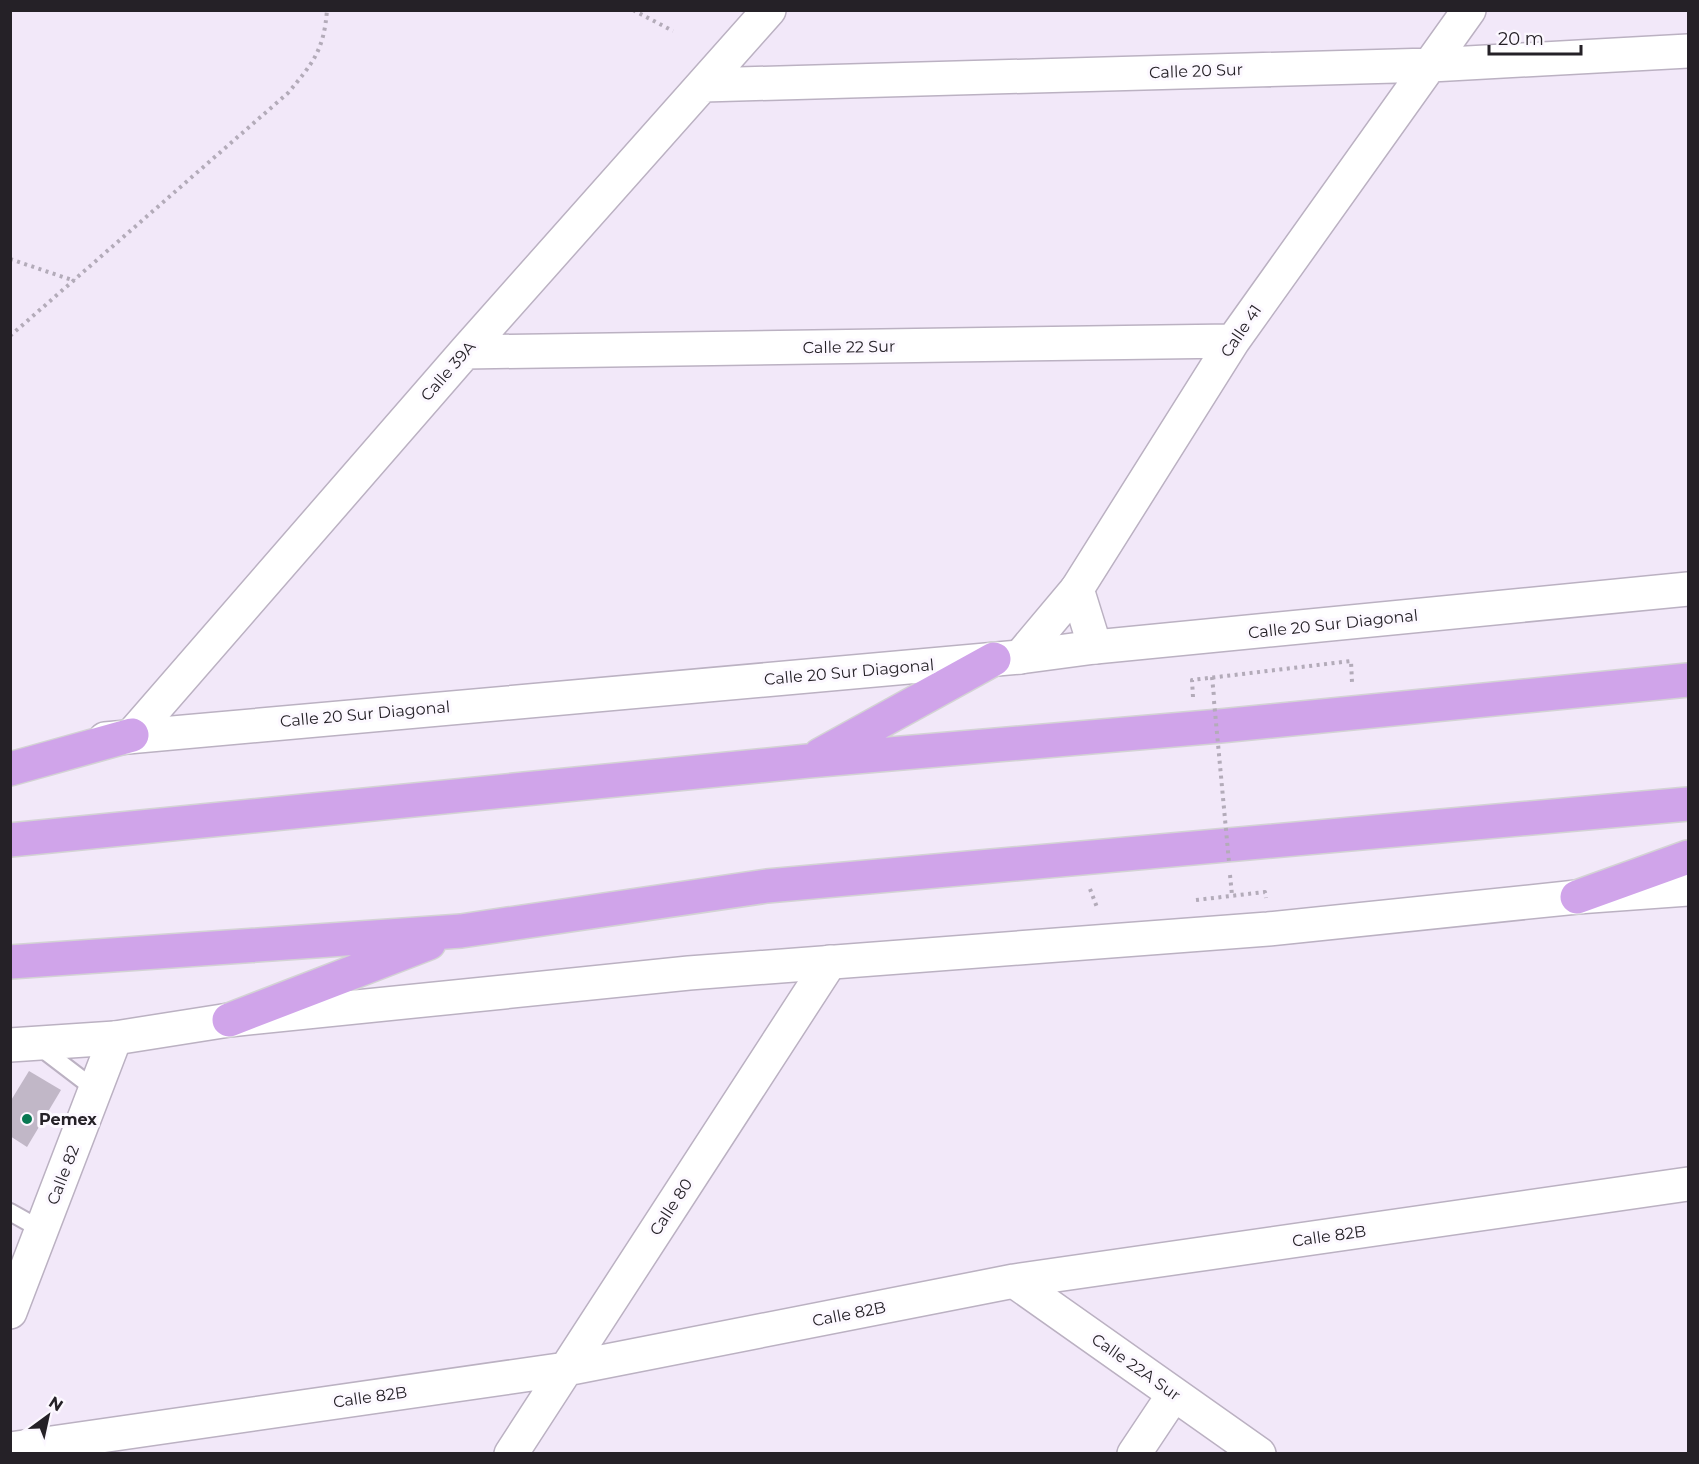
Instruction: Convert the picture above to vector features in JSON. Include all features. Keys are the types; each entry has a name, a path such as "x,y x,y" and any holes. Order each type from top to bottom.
{"highway":[{"path":"808,761 1007,658"},
{"path":"10,840 808,761 1220,726 1689,680"},
{"path":"10,769 132,735"},
{"path":"10,962 460,931 767,886 1689,804"},
{"path":"1577,897 1689,857"},
{"path":"229,1020 460,931"}],"street":[{"name":"Calle 39A","path":"132,735 465,352 769,10"},
{"name":"Calle 41","path":"1007,658 1077,589 1233,341 1470,10"},
{"name":"Calle 20 Sur","path":"704,85 1431,65 1689,51"},
{"name":"Calle 22 Sur","path":"465,352 1233,341"},
{"path":"1077,589 1095,647"},
{"name":"Calle 20 Sur Diagonal","path":"10,755 132,735 1007,658 1095,647 1689,589"},
{"path":"22,1044 116,1038 229,1020 830,962 1268,929 1577,897 1689,889"},
{"name":"Calle 80","path":"511,1454 830,962"},
{"name":"Calle 82","path":"10,1312 116,1038"},
{"name":"Calle 82B","path":"10,1449 566,1369 1014,1281 1689,1184"},
{"name":"Calle 22A Sur","path":"1014,1281 1259,1454"},
{"path":"1134,1454 1174,1394"}],"lane":[{"path":"22,1044 96,1090"},
{"path":"10,1212 42,1230"}],"path":[{"path":"10,336 288,93 312,64 326,37 327,10"},
{"path":"633,10 673,31"},
{"path":"10,259 75,281"},
{"path":"1229,862 1212,677 1351,661 1352,688"},
{"path":"1078,858 1099,913"},
{"path":"1188,901 1232,895"}],"building":[{"name":"Pemex","path":"29,1071 61,1090 27,1147 10,1136 10,1102"}],"place":[{"name":"Pemex","path":"27,1119"}]}
